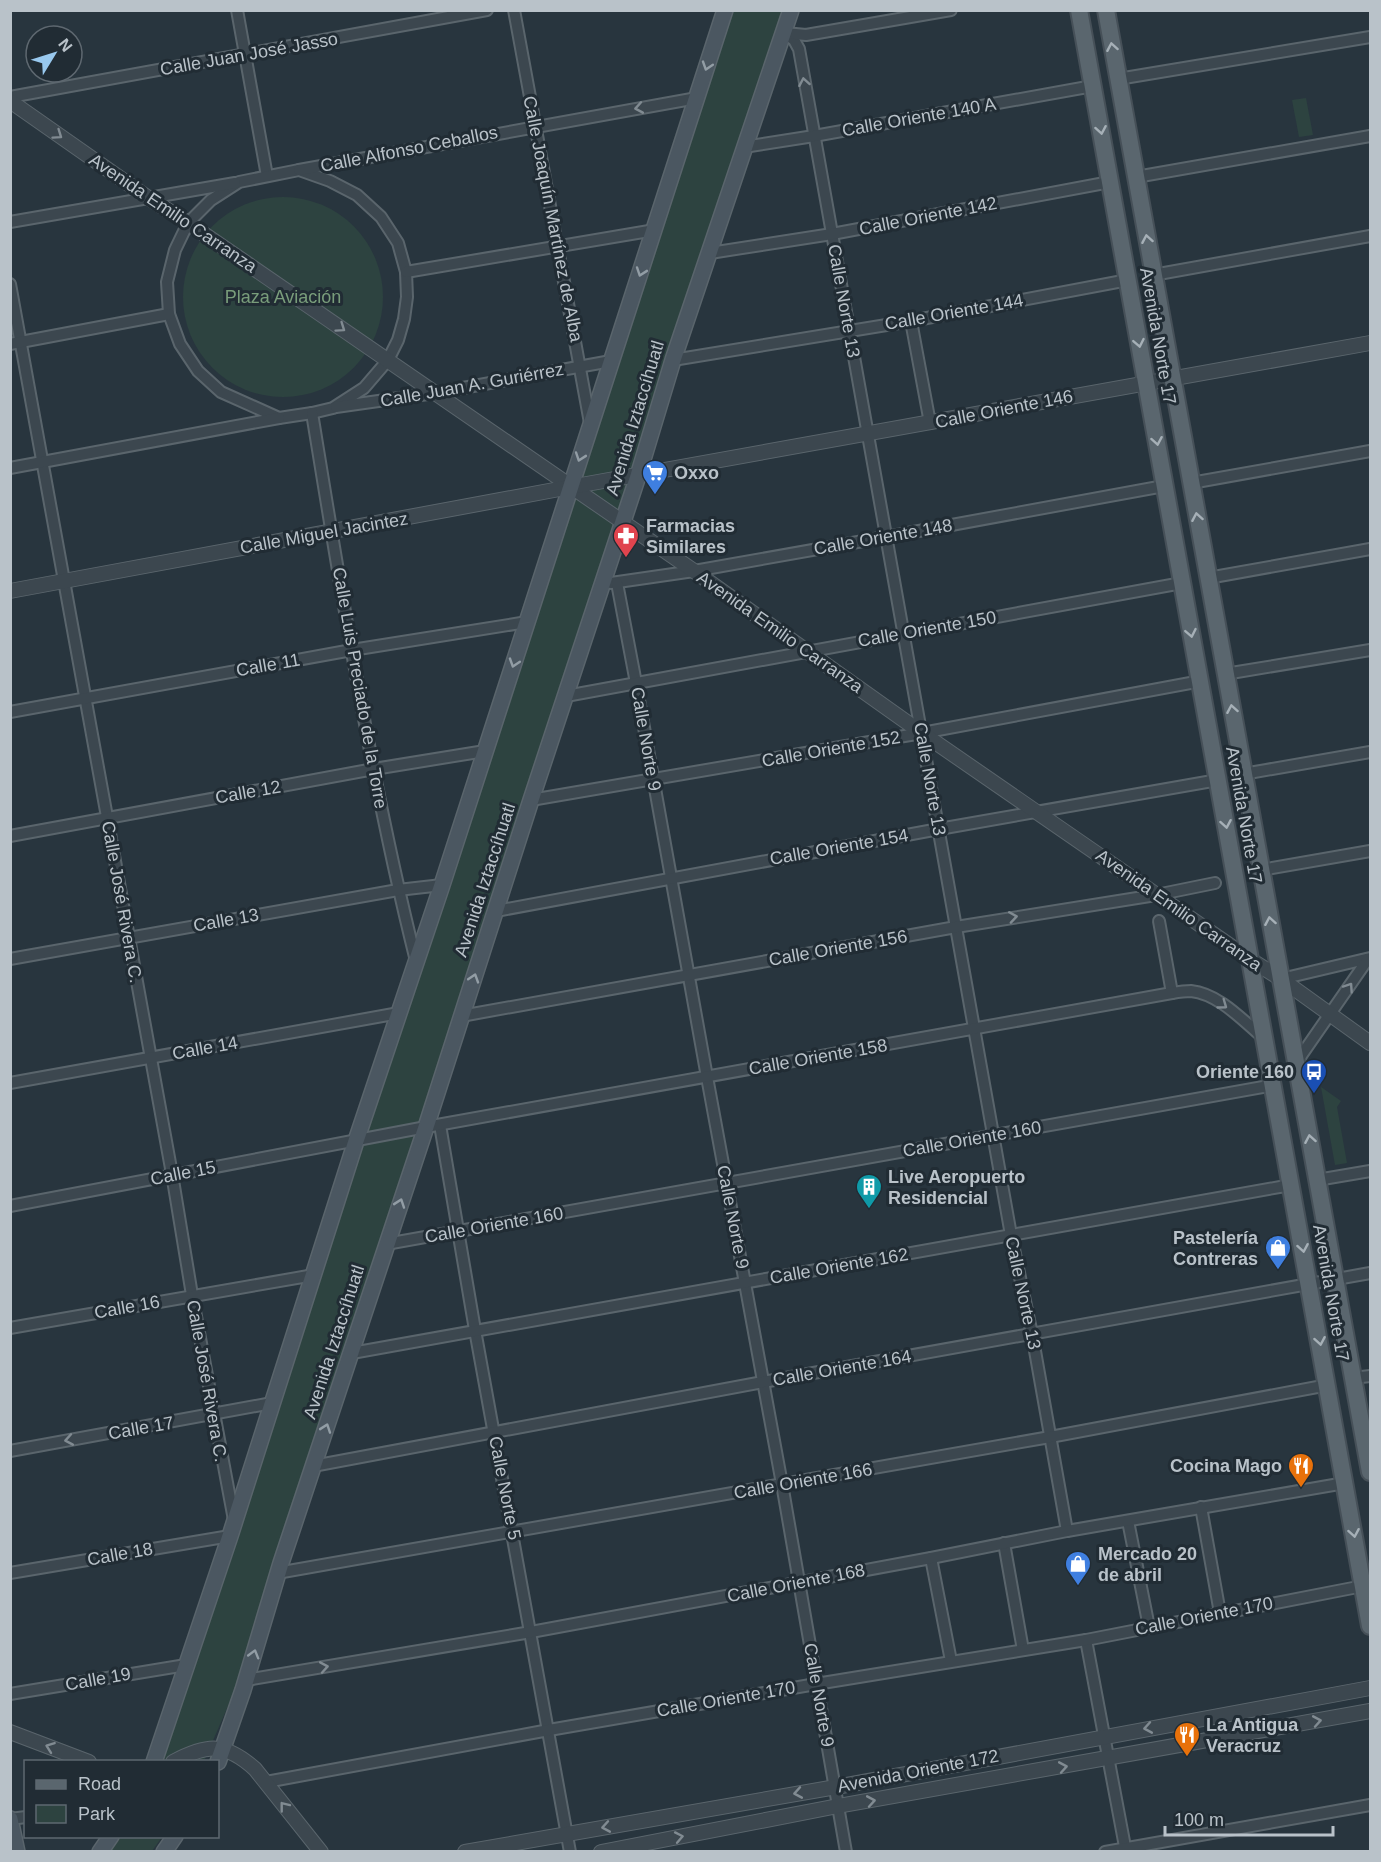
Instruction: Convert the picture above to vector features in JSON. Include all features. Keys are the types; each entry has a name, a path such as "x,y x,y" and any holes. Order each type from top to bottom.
{"main road":[{"path":"154,1760 442,885 725,10"},
{"path":"783,10 784,33"},
{"name":"Avenida Iztaccíhuatl","path":"220,1756 246,1680 277,1573 352,1353 386,1244 433,1126 461,1016 566,696 609,583 623,522 673,360 791,10"},
{"name":"Avenida Norte 17","path":"1079,10 1371,1626"},
{"name":"Avenida Norte 17","path":"1106,10 1371,1472"},
{"path":"10,1819 17,1851"},
{"path":"100,1851 110,1838"},
{"path":"164,1851 174,1838"}],"street":[{"path":"237,10 267,176"},
{"name":"Calle Juan José Jasso","path":"10,99 487,10"},
{"name":"Calle Joaquín Martínez de Alba","path":"514,10 590,427"},
{"path":"784,33 806,35 951,10"},
{"name":"Calle Norte 13","path":"784,33 794,40 799,49 993,1136 1032,1334 1067,1531"},
{"path":"1118,79 1371,37"},
{"name":"Calle Oriente 140 A","path":"744,147 1093,86"},
{"name":"Calle Alfonso Ceballos","path":"239,182 697,98"},
{"name":"Avenida Emilio Carranza","path":"10,99 147,197 694,571 922,733 1371,1043"},
{"path":"1136,177 1371,136"},
{"path":"298,170 357,195 381,217 398,243 406,272 404,319 398,340 388,360 364,387 333,408"},
{"path":"10,222 239,182"},
{"path":"239,182 211,200 188,223 175,250 167,282 168,314 180,344 198,371 221,392 279,418"},
{"name":"Calle Oriente 142","path":"710,253 832,234 1110,182"},
{"path":"406,272 655,230"},
{"path":"1153,275 1371,236"},
{"name":"Calle Oriente 144","path":"673,360 911,321 1128,280"},
{"name":"Calle José Rivera C.","path":"10,284 16,343 42,462 64,580 172,1174 232,1528"},
{"path":"16,343 168,314"},
{"path":"911,321 930,423"},
{"name":"Calle Oriente 146","path":"638,476 1371,344"},
{"name":"Calle Juan A. Guriérrez","path":"279,418 611,361"},
{"name":"Calle Luis Preciado de la Torre","path":"312,413 374,769 398,890 416,962"},
{"path":"10,468 279,418"},
{"path":"1191,483 1371,450"},
{"name":"Calle Miguel Jacintez","path":"10,591 638,476"},
{"name":"Calle Oriente 148","path":"609,583 694,571 1164,486"},
{"path":"1208,578 1371,549"},
{"name":"Calle Norte 9","path":"609,583 636,683 706,1077 783,1484 846,1851"},
{"name":"Calle Oriente 150","path":"566,696 1182,583"},
{"name":"Calle 11","path":"10,712 352,650 527,622"},
{"path":"1225,674 1371,650"},
{"name":"Calle Oriente 152","path":"531,800 922,733 1201,681"},
{"name":"Calle 12","path":"10,836 374,769 485,751"},
{"path":"1244,774 1371,752"},
{"name":"Calle Oriente 154","path":"496,911 1218,780"},
{"path":"1261,870 1371,851"},
{"name":"Calle Oriente 156","path":"461,1016 956,927 1156,895 1215,882"},
{"name":"Calle 13","path":"10,959 398,890 442,885"},
{"path":"1159,921 1172,993"},
{"path":"1281,979 1369,958"},
{"path":"1296,1063 1369,958"},
{"name":"Calle Oriente 158","path":"356,1141 1172,993 1190,991 1206,995 1221,1003 1265,1039"},
{"name":"Calle 14","path":"10,1083 399,1013"},
{"name":"Calle Oriente 160","path":"386,1244 1274,1084"},
{"name":"Calle Norte 5","path":"433,1126 458,1232 570,1851"},
{"name":"Calle 15","path":"10,1206 356,1141"},
{"path":"1317,1180 1371,1171"},
{"name":"Calle Oriente 162","path":"352,1353 1291,1185"},
{"name":"Calle Oriente 164","path":"314,1466 763,1382 1371,1273"},
{"name":"Calle 16","path":"10,1328 314,1275"},
{"path":"1353,1378 1371,1376"},
{"name":"Calle Oriente 166","path":"277,1573 1050,1437 1328,1384"},
{"name":"Calle 17","path":"10,1451 272,1403"},
{"name":"Calle Oriente 168","path":"246,1680 531,1632 1067,1531 1345,1483"},
{"path":"1202,1507 1220,1613"},
{"path":"1128,1521 1149,1627"},
{"name":"Calle 18","path":"10,1573 232,1528"},
{"path":"1004,1543 1023,1650"},
{"path":"931,1558 951,1661"},
{"name":"Calle Oriente 170","path":"266,1782 549,1730 1086,1640 1363,1586"},
{"path":"1086,1640 1125,1850"},
{"name":"Calle 19","path":"10,1694 186,1665"},
{"name":"Avenida Oriente 172","path":"465,1851 836,1787 1371,1688"},
{"name":"Avenida Oriente 172","path":"601,1851 838,1806 1371,1711"},
{"path":"10,1732 86,1760"},
{"path":"175,1760 202,1748 220,1756 243,1759 255,1769 321,1851"},
{"path":"1105,1851 1125,1850 1371,1805"}],"green space":[{"path":"727,11 785,11 239,1681 204,1760 161,1760"},
{"path":"1306,98 1313,135 1299,137 1292,100"},
{"name":"Plaza Aviación","path":"273,197 293,197 321,204 354,226 376,259 383,287 383,307 376,335 354,368 321,390 293,397 273,397 245,390 227,380 206,361 187,326 183,307 183,287 190,259 200,241 219,220 254,201"},
{"path":"1321,1087 1341,1101 1337,1107 1347,1163 1335,1165"},
{"path":"118,1838 161,1838 152,1851 107,1852"}],"place":[{"name":"Oxxo","path":"655,496"},
{"name":"Farmacias Similares","path":"626,559"},
{"name":"Oriente 160","path":"1314,1095"},
{"name":"Live Aeropuerto Residencial","path":"869,1210"},
{"name":"Pastelería Contreras","path":"1278,1271"},
{"name":"Cocina Mago","path":"1301,1489"},
{"name":"Mercado 20 de abril","path":"1078,1587"},
{"name":"La Antigua Veracruz","path":"1187,1758"}]}
